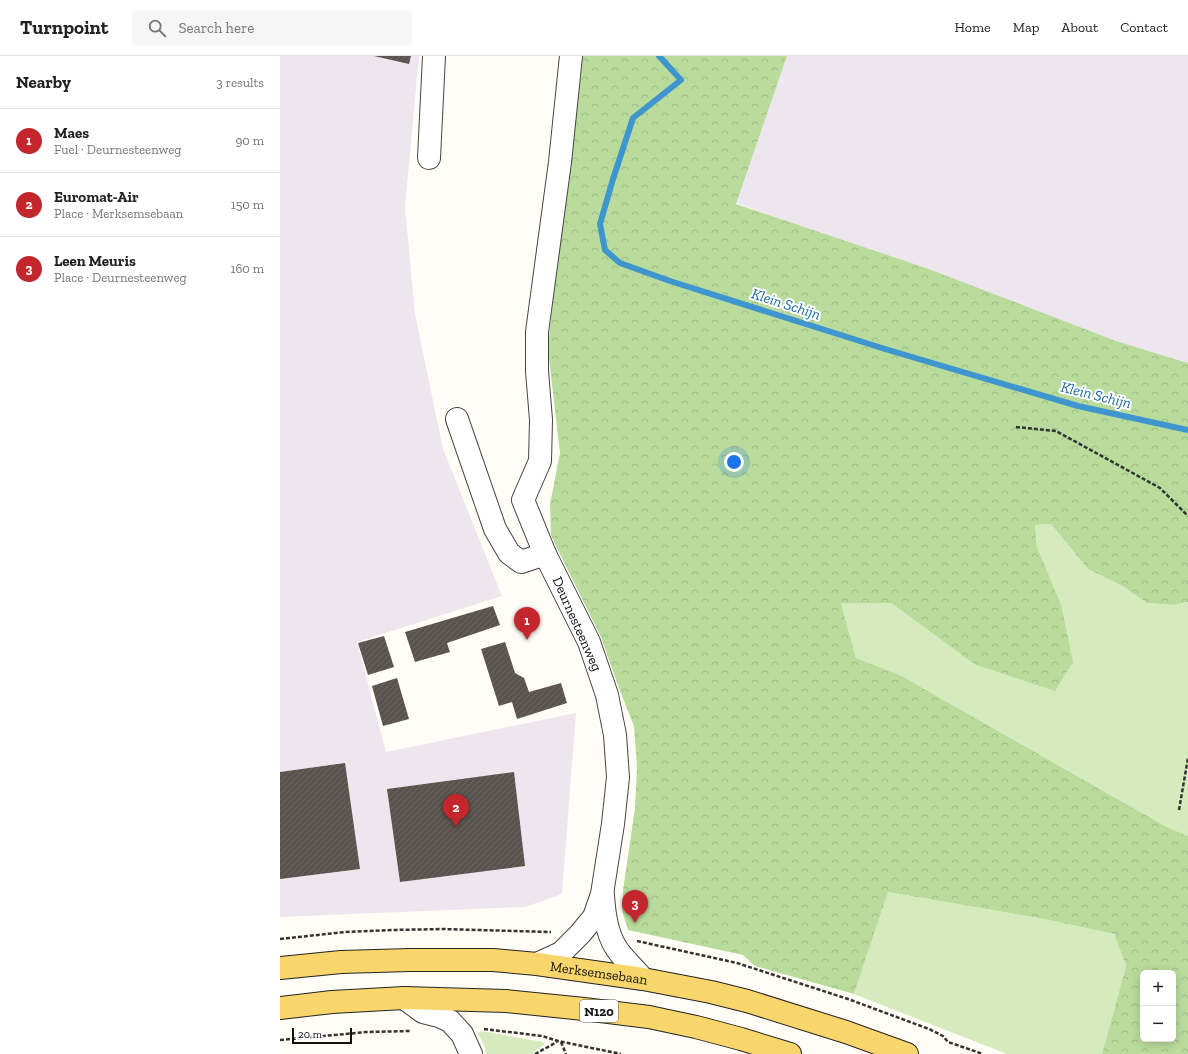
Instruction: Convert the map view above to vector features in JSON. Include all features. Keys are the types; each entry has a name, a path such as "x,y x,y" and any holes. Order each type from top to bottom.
{"main road":[{"name":"Merksemsebaan","path":"280,968 341,962 410,960 493,960 537,964 644,979 710,992 747,1001 832,1027 907,1054"},
{"name":"N120","path":"280,1008 332,1002 404,998 506,1001 649,1017 711,1031 790,1054"}],"street":[{"path":"430,158 434,56"},
{"name":"Deurnesteenweg","path":"537,964 561,953 594,917 602,894 613,824 618,777 615,735 607,695 589,642 545,554 523,500 540,461 541,420 537,371 537,332 560,162 571,56"},
{"path":"457,419 495,529 509,552 521,562 545,554"},
{"name":"Deurnesteenweg","path":"602,894 605,917 610,937 615,947 644,979"},
{"path":"404,998 423,1012 439,1016 450,1021 462,1034 471,1054"}],"path":[{"path":"1016,427 1056,431 1160,488 1188,516"},
{"path":"1179,810 1188,758"},
{"path":"280,939 345,932 393,930 442,929 556,933"},
{"path":"636,941 737,963 848,999 929,1029 942,1036 948,1042 983,1054"},
{"path":"462,1034 474,1028 542,1036 560,1042 621,1054"},
{"path":"280,1040 367,1032 418,1031"},
{"path":"535,1054 560,1042"},
{"path":"560,1042 566,1054"}],"shaded area":[{"path":"280,56 419,56 405,207 415,314 443,449 502,596 357,642 386,752 576,713 562,894 525,907 280,917"},
{"path":"787,56 1188,56 1188,363 1116,341 736,203"}],"green space":[{"path":"583,56 787,56 736,204 926,268 1116,341 1188,363 1188,602 1174,605 1147,603 1124,587 1088,569 1051,524 1035,525 1037,547 1061,604 1073,662 1055,691 974,664 891,603 841,603 856,658 900,675 1165,826 1188,836 1188,1054 1102,1054 1126,966 1114,934 1044,919 888,892 854,994 755,966 743,955 628,930 622,910 623,890 635,808 637,767 634,726 601,637 551,535 550,504 560,453 548,350 557,246"},
{"path":"1051,524 1088,569 1124,587 1147,603 1174,605 1188,602 1188,836 1165,826 900,675 856,658 841,603 891,603 974,664 1061,604 1037,547 1035,525"},
{"path":"888,892 1044,919 1114,934 1126,966 1102,1054 1007,1054 854,994"},
{"path":"482,1031 543,1042 545,1044 531,1054 486,1054 483,1043 477,1033"}],"building":[{"path":"374,56 411,56 409,64"},
{"path":"493,606 500,625 447,643 450,652 415,662 405,632"},
{"path":"384,636 394,667 368,675 358,643"},
{"path":"505,642 515,673 524,678 529,692 561,683 567,703 517,719 512,702 499,706 481,649"},
{"path":"397,678 409,719 383,726 372,686"},
{"path":"345,763 360,869 280,879 280,772"},
{"path":"514,772 525,866 400,882 387,789"}],"waterway":[{"name":"Klein Schijn","path":"659,56 681,80 633,118 600,224 605,250 620,263 670,281 885,349 1078,406 1188,430"}],"place":[{"name":"Maes","path":"527,640"},
{"name":"Euromat-Air","path":"456,827"},
{"name":"Leen Meuris","path":"635,923"}]}
